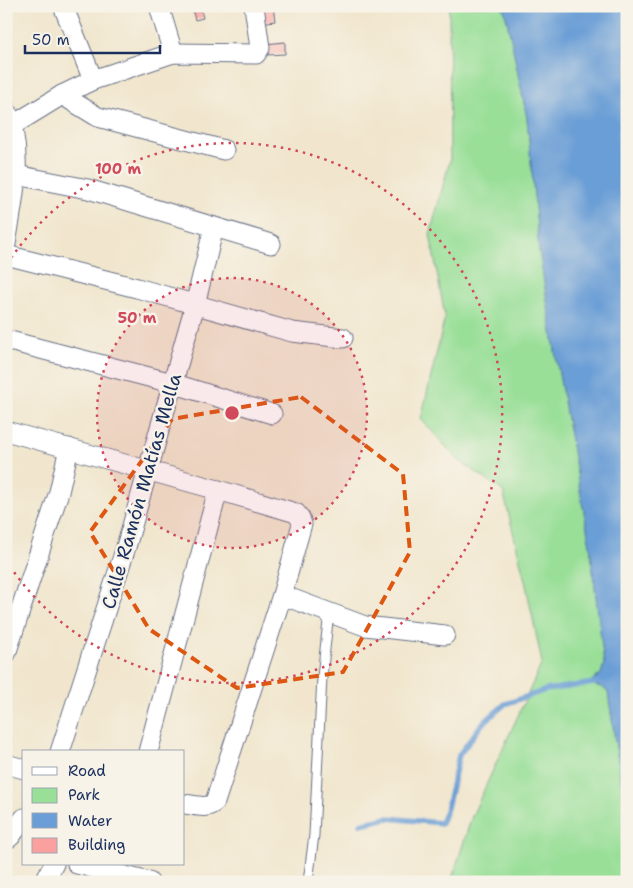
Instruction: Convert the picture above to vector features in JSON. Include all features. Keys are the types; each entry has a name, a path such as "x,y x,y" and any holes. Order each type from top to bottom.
{"street":[{"path":"63,6 93,80"},
{"path":"159,6 173,53"},
{"path":"6,244 11,174 10,117 62,96 93,80 173,53 256,54 260,48 254,6"},
{"path":"62,96 98,117 224,150"},
{"path":"11,174 88,189 271,244"},
{"name":"Calle Ramón Matías Mella","path":"61,750 126,547 195,304 214,228"},
{"path":"6,256 137,288 292,332 343,338"},
{"path":"6,340 172,383 272,414"},
{"path":"6,431 296,513 300,518 302,524 282,595 215,802 211,806 204,807 185,804"},
{"path":"6,654 59,492 69,448"},
{"path":"149,750 218,490"},
{"path":"282,595 365,626 445,635"},
{"path":"6,764 22,768"},
{"path":"14,840 22,822"},
{"path":"44,882 53,866"},
{"path":"85,866 149,882"}],"lane":[{"path":"308,882 314,835 322,676 329,612"}],"highlighted area":[{"path":"301,397 403,474 410,552 343,672 237,688 149,629 90,532 172,419"}],"green space":[{"path":"449,6 501,6 505,12 510,34 527,118 539,250 557,363 590,545 604,664 601,674 588,684 602,687 608,692 627,821 627,882 451,882 472,816 542,663 526,585 503,491 458,460 421,419 445,317 430,234 450,160"}],"water":[{"path":"501,6 627,6 627,821 608,692 602,687 587,684 601,674 604,664 590,545 557,363 539,250 527,118 505,12"}],"building":[{"path":"174,6 189,6 190,9 175,12"},
{"path":"259,6 273,6 275,21 261,23"},
{"path":"201,10 203,18 195,20 193,12"},
{"path":"285,42 285,54 267,55 266,44"}],"waterway":[{"path":"361,824 387,818 441,823 447,808 459,755 482,724 505,704 546,690 595,683"}]}
